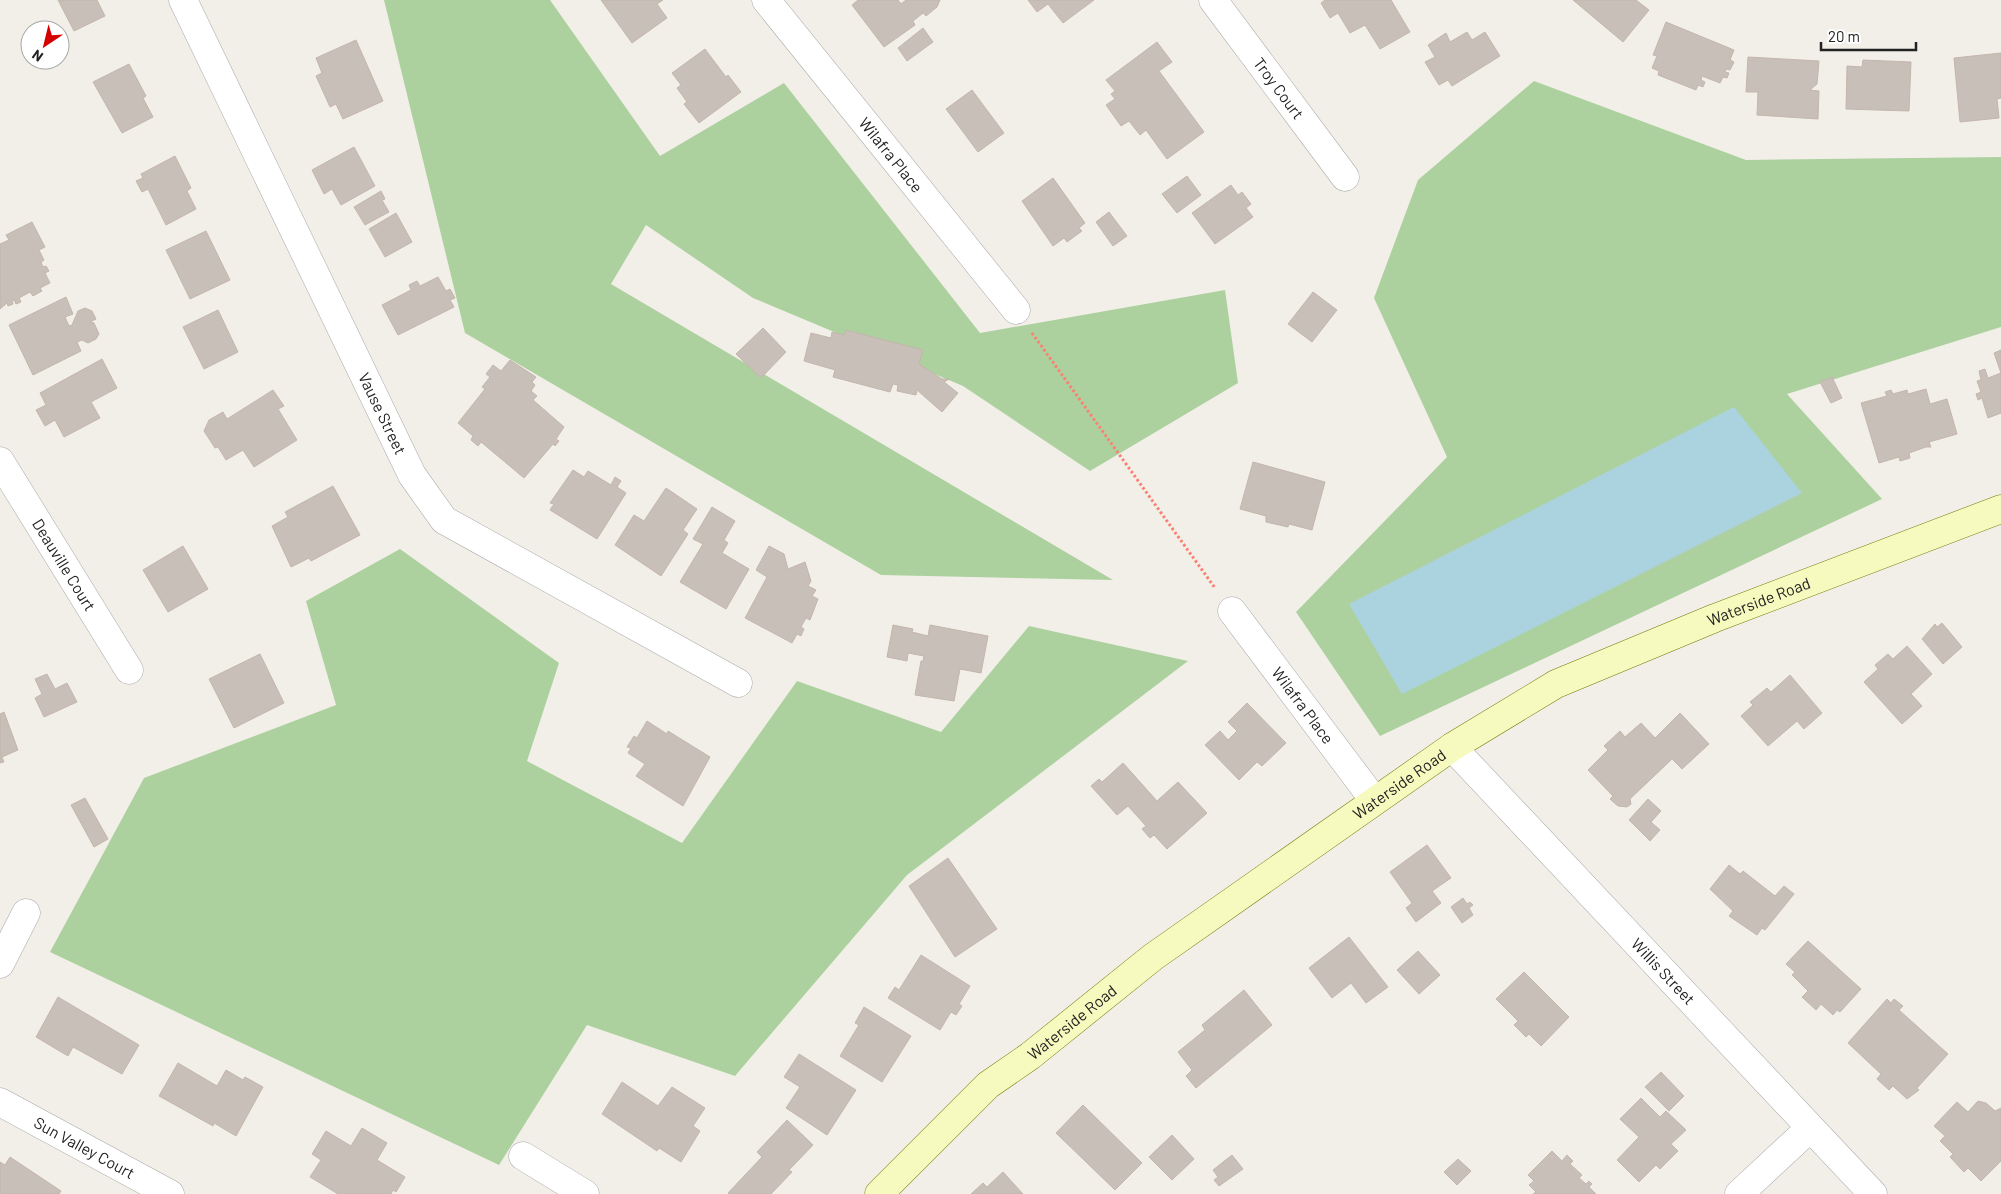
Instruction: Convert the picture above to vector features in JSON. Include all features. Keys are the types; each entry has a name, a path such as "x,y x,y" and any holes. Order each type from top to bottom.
{"main road":[{"name":"Waterside Road","path":"879,1194 988,1085 1030,1056 1152,957 1452,747 1556,684 1715,618 2001,508"}],"street":[{"name":"Vause Street","path":"183,0 412,475 444,520 738,682"},
{"name":"Wilafra Place","path":"766,0 1016,310"},
{"name":"Troy Court","path":"1213,0 1345,177"},
{"name":"Deauville Court","path":"0,461 129,670"},
{"name":"Wilafra Place","path":"1232,611 1374,800"},
{"name":"Willis Street","path":"1452,747 1873,1194"},
{"path":"0,964 26,913"},
{"name":"Sun Valley Court","path":"0,1102 170,1194"},
{"path":"1739,1194 1810,1128"},
{"path":"523,1156 585,1194"}],"path":[{"path":"1016,310 1232,611"}],"green space":[{"path":"384,0 550,0 660,156 784,83 980,333 1225,290 1238,383 1090,471 963,386 753,298 646,225 611,284 1113,580 881,575 465,333"},
{"path":"1534,81 1746,160 2001,157 2001,327 1787,394 1882,499 1380,736 1296,612 1447,457 1374,298 1418,180"},
{"path":"400,549 559,663 527,761 682,843 797,681 941,732 1029,626 1188,661 907,875 735,1076 587,1025 499,1165 50,952 144,778 336,705 306,601"}],"water":[{"path":"1734,407 1802,493 1402,694 1349,604"}],"building":[{"path":"58,0 97,0 105,16 74,31"},
{"path":"601,0 663,0 657,4 667,18 632,43"},
{"path":"858,0 898,0 901,4 906,0 940,0 937,7 926,16 923,13 913,21 915,25 884,47 852,5"},
{"path":"1028,0 1094,0 1063,23 1048,4 1037,12"},
{"path":"1325,0 1391,0 1410,32 1380,49 1365,25 1350,33 1338,13 1330,18 1321,3"},
{"path":"1573,0 1636,0 1649,10 1623,42"},
{"path":"1666,22 1734,50 1730,60 1734,62 1730,70 1726,69 1725,72 1729,73 1727,78 1723,77 1720,83 1702,76 1701,80 1705,82 1703,87 1698,85 1696,90 1658,75 1659,71 1652,68 1657,56 1653,55"},
{"path":"923,28 933,42 907,61 898,48"},
{"path":"1467,32 1472,40 1485,32 1500,56 1452,86 1448,80 1439,85 1425,62 1435,57 1428,45 1446,33 1450,42"},
{"path":"356,40 383,101 343,119 336,104 330,107 316,76 322,73 316,58"},
{"path":"1157,42 1172,62 1159,71 1204,132 1167,159 1146,130 1140,135 1129,121 1121,126 1106,105 1115,99 1111,94 1115,91 1106,80"},
{"path":"705,49 726,77 728,75 741,92 699,123 684,104 687,102 677,88 681,85 672,73"},
{"path":"2001,53 2001,98 1997,99 1999,118 1960,122 1954,58"},
{"path":"1748,57 1819,61 1817,84 1810,90 1819,91 1818,119 1757,115 1758,92 1746,92"},
{"path":"1863,60 1911,62 1909,111 1846,109 1847,66 1862,67"},
{"path":"129,64 146,96 143,98 153,117 122,133 93,82"},
{"path":"972,90 1004,133 978,152 946,109"},
{"path":"354,147 375,186 341,205 332,189 324,194 312,170"},
{"path":"175,156 191,188 187,191 196,209 166,225 148,189 142,192 136,181 143,178 141,174"},
{"path":"1187,176 1201,195 1177,213 1162,194"},
{"path":"1053,178 1085,223 1079,228 1082,231 1067,242 1064,238 1053,246 1022,201"},
{"path":"1231,185 1238,195 1242,192 1251,204 1246,208 1253,217 1215,244 1192,213"},
{"path":"381,191 385,199 382,200 389,212 365,225 354,207"},
{"path":"1109,212 1127,236 1113,246 1096,222"},
{"path":"396,213 412,242 385,257 369,229"},
{"path":"32,222 45,247 39,250 44,260 41,262 43,267 46,266 49,271 45,273 50,283 40,288 42,291 33,296 30,292 19,298 21,302 16,304 14,300 12,301 13,304 8,306 7,303 0,309 0,244 9,240 6,235"},
{"path":"206,231 230,280 190,299 166,250"},
{"path":"438,277 446,291 450,289 455,298 450,300 454,307 398,335 382,305 411,290 409,285 417,281 420,286"},
{"path":"1313,292 1337,310 1312,342 1288,324"},
{"path":"66,297 73,314 65,317 69,326 72,325 78,311 85,308 92,311 96,319 90,322 94,323 99,334 96,339 88,343 82,340 77,342 81,351 33,375 9,325"},
{"path":"218,310 238,352 204,369 183,327"},
{"path":"763,328 786,352 761,378 736,354"},
{"path":"846,330 923,350 919,364 942,379 949,379 944,382 958,393 942,412 917,390 916,395 897,391 898,385 893,384 890,392 833,377 835,370 804,361 811,333 831,338 832,332 844,335"},
{"path":"2001,350 2001,373 1994,353"},
{"path":"102,359 117,388 91,402 100,418 64,437 55,420 45,426 36,410 46,405 40,393"},
{"path":"510,360 536,377 532,382 535,385 531,391 537,396 533,400 564,427 556,439 559,441 555,446 553,444 524,478 481,442 478,446 471,440 473,436 458,423 485,389 482,387 490,377 486,374 493,365 501,371"},
{"path":"1985,369 1988,378 2001,373 2001,413 1988,418 1982,398 1978,400 1976,394 1981,392 1977,381 1981,380 1979,371"},
{"path":"1832,377 1842,398 1831,403 1820,382"},
{"path":"1926,389 1930,404 1947,399 1957,434 1929,442 1931,447 1909,453 1910,458 1900,461 1899,457 1879,463 1861,403 1887,396 1885,392 1891,390 1893,394 1907,390 1908,394"},
{"path":"273,390 284,406 278,409 297,440 254,467 243,450 226,460 218,447 215,448 204,431 209,420 223,412 227,419"},
{"path":"1253,462 1325,482 1312,530 1289,524 1288,527 1266,522 1266,516 1240,509"},
{"path":"573,470 584,477 588,471 611,485 615,477 621,481 617,487 626,493 597,539 550,510 554,504 550,503"},
{"path":"333,486 360,535 311,561 309,558 291,567 272,526 288,517 285,512"},
{"path":"666,488 697,509 683,530 688,534 661,576 615,545 634,515 644,521"},
{"path":"712,507 735,521 724,540 728,543 722,553 749,569 726,609 680,582 703,544 693,539"},
{"path":"183,546 208,589 168,612 143,570"},
{"path":"769,546 784,554 788,569 805,562 811,581 808,586 816,590 812,596 818,599 810,620 806,618 801,627 804,629 801,636 797,634 792,643 745,618 767,577 756,570"},
{"path":"1942,623 1962,647 1943,664 1922,639 1935,624 1937,627"},
{"path":"893,625 913,629 912,632 928,636 930,625 988,636 981,673 960,669 954,701 915,695 921,661 923,661 924,656 908,653 907,661 887,657"},
{"path":"1907,646 1932,674 1911,694 1922,706 1902,724 1864,682 1878,669 1875,665 1888,654 1893,659"},
{"path":"260,654 284,703 234,728 209,679"},
{"path":"47,674 55,689 67,683 77,702 44,717 35,698 42,694 35,679"},
{"path":"1790,675 1822,713 1804,729 1797,721 1768,746 1741,716 1753,705 1750,702 1767,688 1771,692"},
{"path":"1247,703 1286,743 1262,766 1257,762 1239,780 1205,745 1220,731 1228,740 1237,731 1228,722"},
{"path":"4,712 18,750 2,757 4,762 0,763 0,714"},
{"path":"1680,713 1709,744 1682,769 1672,759 1630,799 1631,804 1627,807 1618,806 1610,799 1613,796 1588,770 1608,750 1604,746 1620,731 1625,737 1641,723 1655,738"},
{"path":"647,721 667,734 668,731 710,757 683,806 636,776 645,764 628,753 631,748 627,747 634,736 637,738"},
{"path":"1123,763 1157,801 1178,782 1207,813 1167,849 1154,835 1150,838 1142,829 1146,826 1128,806 1117,815 1091,786 1099,779 1102,782"},
{"path":"85,798 108,839 94,847 71,805"},
{"path":"1648,799 1661,811 1651,822 1660,830 1650,841 1629,820"},
{"path":"1427,845 1451,878 1432,891 1441,903 1416,922 1406,908 1412,903 1390,872"},
{"path":"948,858 997,929 955,957 909,886"},
{"path":"1729,865 1740,874 1743,871 1775,896 1784,886 1794,894 1765,930 1762,928 1757,935 1729,916 1733,911 1710,889"},
{"path":"1463,898 1467,904 1470,902 1473,905 1469,908 1473,915 1462,923 1451,907"},
{"path":"1349,937 1388,987 1366,1003 1351,983 1332,998 1309,968"},
{"path":"1808,941 1861,989 1840,1012 1837,1010 1833,1015 1821,1004 1816,1010 1802,997 1808,991 1792,975 1795,972 1786,964"},
{"path":"1418,951 1440,975 1419,994 1397,970"},
{"path":"921,955 970,986 959,1004 962,1006 956,1015 951,1012 940,1030 888,998 895,987 899,990"},
{"path":"1524,972 1569,1017 1541,1046 1529,1034 1526,1037 1514,1025 1518,1021 1496,999"},
{"path":"1244,990 1272,1025 1196,1088 1186,1076 1192,1070 1178,1052 1205,1030 1202,1025"},
{"path":"58,997 139,1045 122,1074 73,1047 68,1056 36,1037"},
{"path":"1887,999 1891,1003 1894,999 1903,1006 1899,1010 1948,1054 1917,1088 1919,1090 1907,1099 1893,1086 1889,1090 1877,1079 1881,1074 1848,1043"},
{"path":"864,1007 911,1036 882,1082 840,1056 859,1025 855,1023"},
{"path":"799,1054 856,1090 827,1135 786,1108 800,1087 784,1077"},
{"path":"178,1063 217,1086 226,1070 243,1080 245,1077 263,1087 236,1136 214,1123 213,1126 159,1096"},
{"path":"1661,1072 1684,1096 1669,1111 1645,1087"},
{"path":"622,1082 658,1106 672,1087 705,1108 693,1126 700,1131 681,1162 659,1148 657,1151 602,1114"},
{"path":"1641,1098 1660,1117 1666,1111 1686,1130 1671,1144 1678,1151 1660,1169 1656,1165 1639,1182 1617,1160 1639,1137 1620,1119"},
{"path":"1978,1101 1986,1103 1995,1111 2001,1108 2001,1161 1981,1181 1968,1168 1964,1172 1950,1157 1953,1154 1940,1141 1945,1136 1934,1126 1957,1102 1968,1112"},
{"path":"1083,1105 1142,1163 1115,1190 1056,1133"},
{"path":"787,1120 813,1145 789,1170 792,1172 771,1194 728,1193 762,1157 757,1152"},
{"path":"362,1128 387,1143 377,1160 405,1177 396,1192 393,1190 391,1194 338,1194 310,1177 321,1160 312,1154 326,1131 351,1146"},
{"path":"1172,1135 1194,1159 1172,1180 1149,1157"},
{"path":"1552,1151 1562,1161 1567,1155 1573,1161 1570,1164 1582,1175 1579,1178 1586,1184 1589,1181 1592,1184 1589,1187 1596,1194 1533,1194 1536,1192 1529,1185 1534,1181 1528,1175"},
{"path":"1232,1155 1243,1169 1219,1186 1214,1180 1218,1177 1213,1170"},
{"path":"10,1157 61,1191 59,1194 0,1194 0,1162 5,1165"},
{"path":"1458,1159 1471,1171 1457,1185 1444,1172"},
{"path":"1003,1172 1023,1194 971,1194 983,1183 987,1187"}]}
